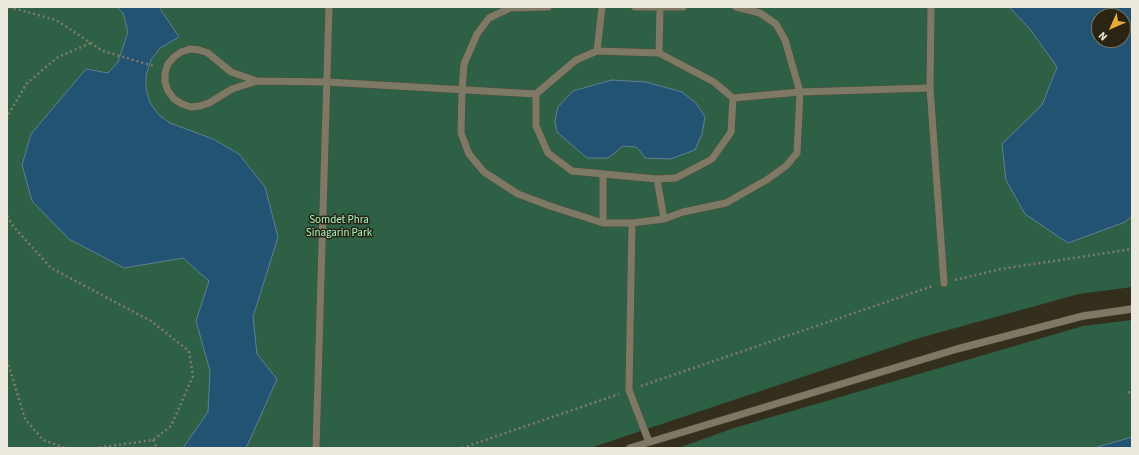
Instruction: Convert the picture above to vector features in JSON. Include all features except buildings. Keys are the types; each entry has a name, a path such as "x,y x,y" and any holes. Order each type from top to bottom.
{"lane":[{"path":"316,448 329,7"},
{"path":"548,7 510,8 489,18 477,34 464,64 461,133 469,154 484,172 518,194 603,223 632,223 664,219 683,212 726,203 768,179 786,166 797,153 800,92 785,40 776,24 760,13 736,7"},
{"path":"597,51 602,7"},
{"path":"635,7 683,7"},
{"path":"931,7 930,88 944,283"},
{"path":"658,53 660,8"},
{"path":"257,81 232,89 209,103 191,107 174,99 168,91 165,82 165,73 168,64 177,55 190,50 199,50 208,53 231,72 257,81 327,82 536,94 576,60 597,51 658,53 714,82 732,98 800,92 930,88"},
{"path":"536,94 536,126 548,153 572,171 657,179 676,178 712,159 731,132 732,98"},
{"path":"603,175 603,223"},
{"path":"657,179 664,219"},
{"path":"632,223 629,390 649,442"},
{"path":"630,448 957,349 1083,316 1132,309"}],"path":[{"path":"9,7 56,20 103,50 149,65"},
{"path":"7,118 27,83 58,57 91,43"},
{"path":"7,216 13,226 51,268 151,321 189,351 193,376 171,426 153,440 96,448"},
{"path":"462,448 944,283 1001,269 1132,249"},
{"path":"7,360 25,419 43,440 65,448"},
{"path":"1128,392 1132,393"},
{"path":"153,440 156,448"}],"green space":[{"name":"Somdet Phra Sinagarin Park","path":"7,7 1132,7 1132,287 1079,294 919,338 590,448 7,448"},
{"path":"1132,320 1132,448 678,448 734,428 1083,326"}],"water":[{"path":"117,7 159,7 179,37 160,48 151,60 146,75 146,89 150,103 159,115 170,123 213,139 239,154 265,187 278,237 253,317 257,354 277,379 245,448 183,448 208,412 210,371 196,321 209,281 183,258 124,268 69,239 32,201 22,165 31,134 86,69 108,73 118,62 128,32 123,13"},
{"path":"1009,7 1132,7 1132,216 1125,222 1068,243 1025,214 1006,180 1002,144 1042,105 1057,67 1030,29"},
{"path":"612,80 646,82 682,92 696,103 705,117 702,134 695,150 670,159 645,158 636,147 623,146 608,158 587,158 557,132 555,121 558,107 573,91"},
{"path":"1132,437 1132,448 1094,448"}]}
